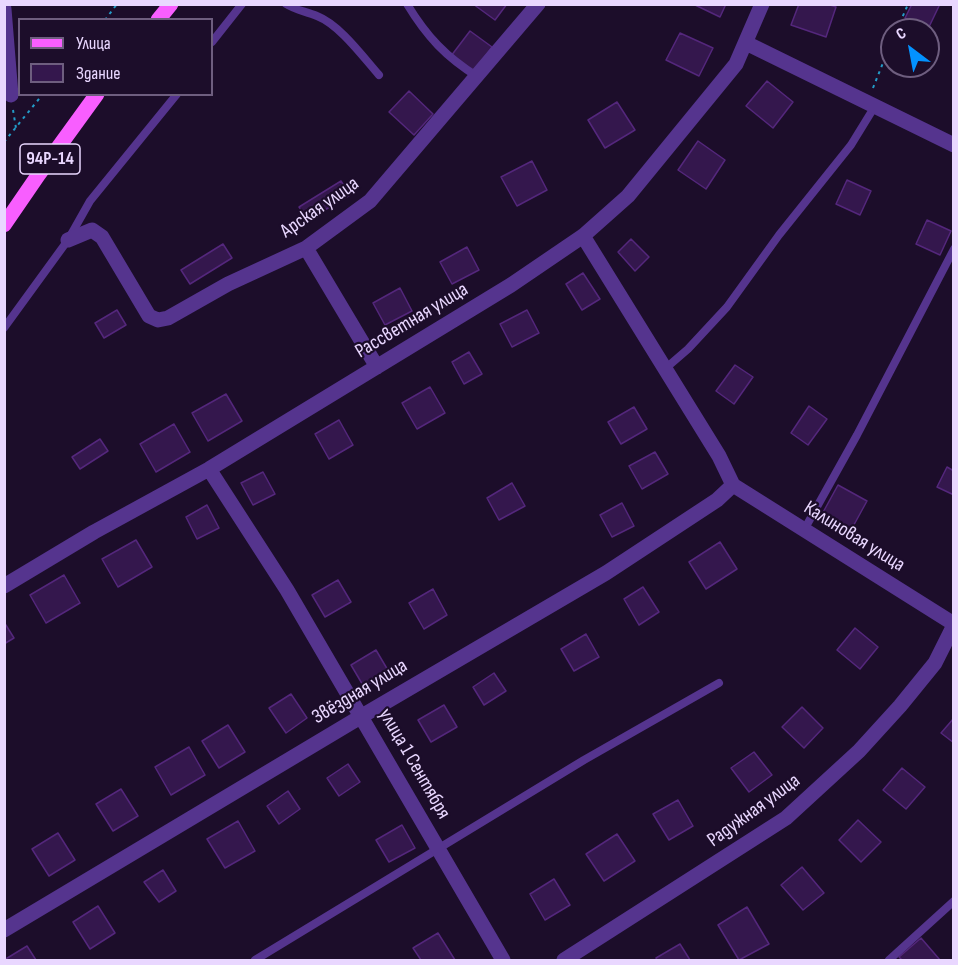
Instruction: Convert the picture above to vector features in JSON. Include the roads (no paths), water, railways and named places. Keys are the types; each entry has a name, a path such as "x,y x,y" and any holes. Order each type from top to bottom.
{"main road":[{"path":"160,18 171,4"},
{"name":"94Р-14","path":"4,225 96,96"}],"street":[{"name":"Арская улица","path":"68,240 92,230 102,237 149,316 158,320 168,318 228,284 306,248 370,201 538,4"},
{"name":"Рассветная улица","path":"4,586 93,532 209,469 511,285 583,236 628,196 736,64 762,4"},
{"path":"4,9 11,95"},
{"path":"746,43 954,145"},
{"path":"583,236 666,368 719,456 733,485"},
{"path":"306,248 376,367"},
{"name":"улица 1 Сентября","path":"209,469 287,590 503,960"},
{"name":"Калиновая улица","path":"733,485 954,624"},
{"name":"Звёздная улица","path":"4,930 606,573 717,500 733,485"},
{"name":"Радужная улица","path":"564,960 786,819 859,752 900,706 935,663 954,624"}],"lane":[{"path":"213,41 242,4"},
{"path":"286,4 296,11 318,16 331,25 346,38 379,75"},
{"path":"407,4 437,47 478,77"},
{"path":"4,328 68,240 90,201 175,96"},
{"path":"666,368 726,307 779,235 851,145 871,104"},
{"path":"804,530 857,435 954,249"},
{"path":"255,960 584,760 719,683"},
{"path":"889,960 928,922 954,901"}]}
